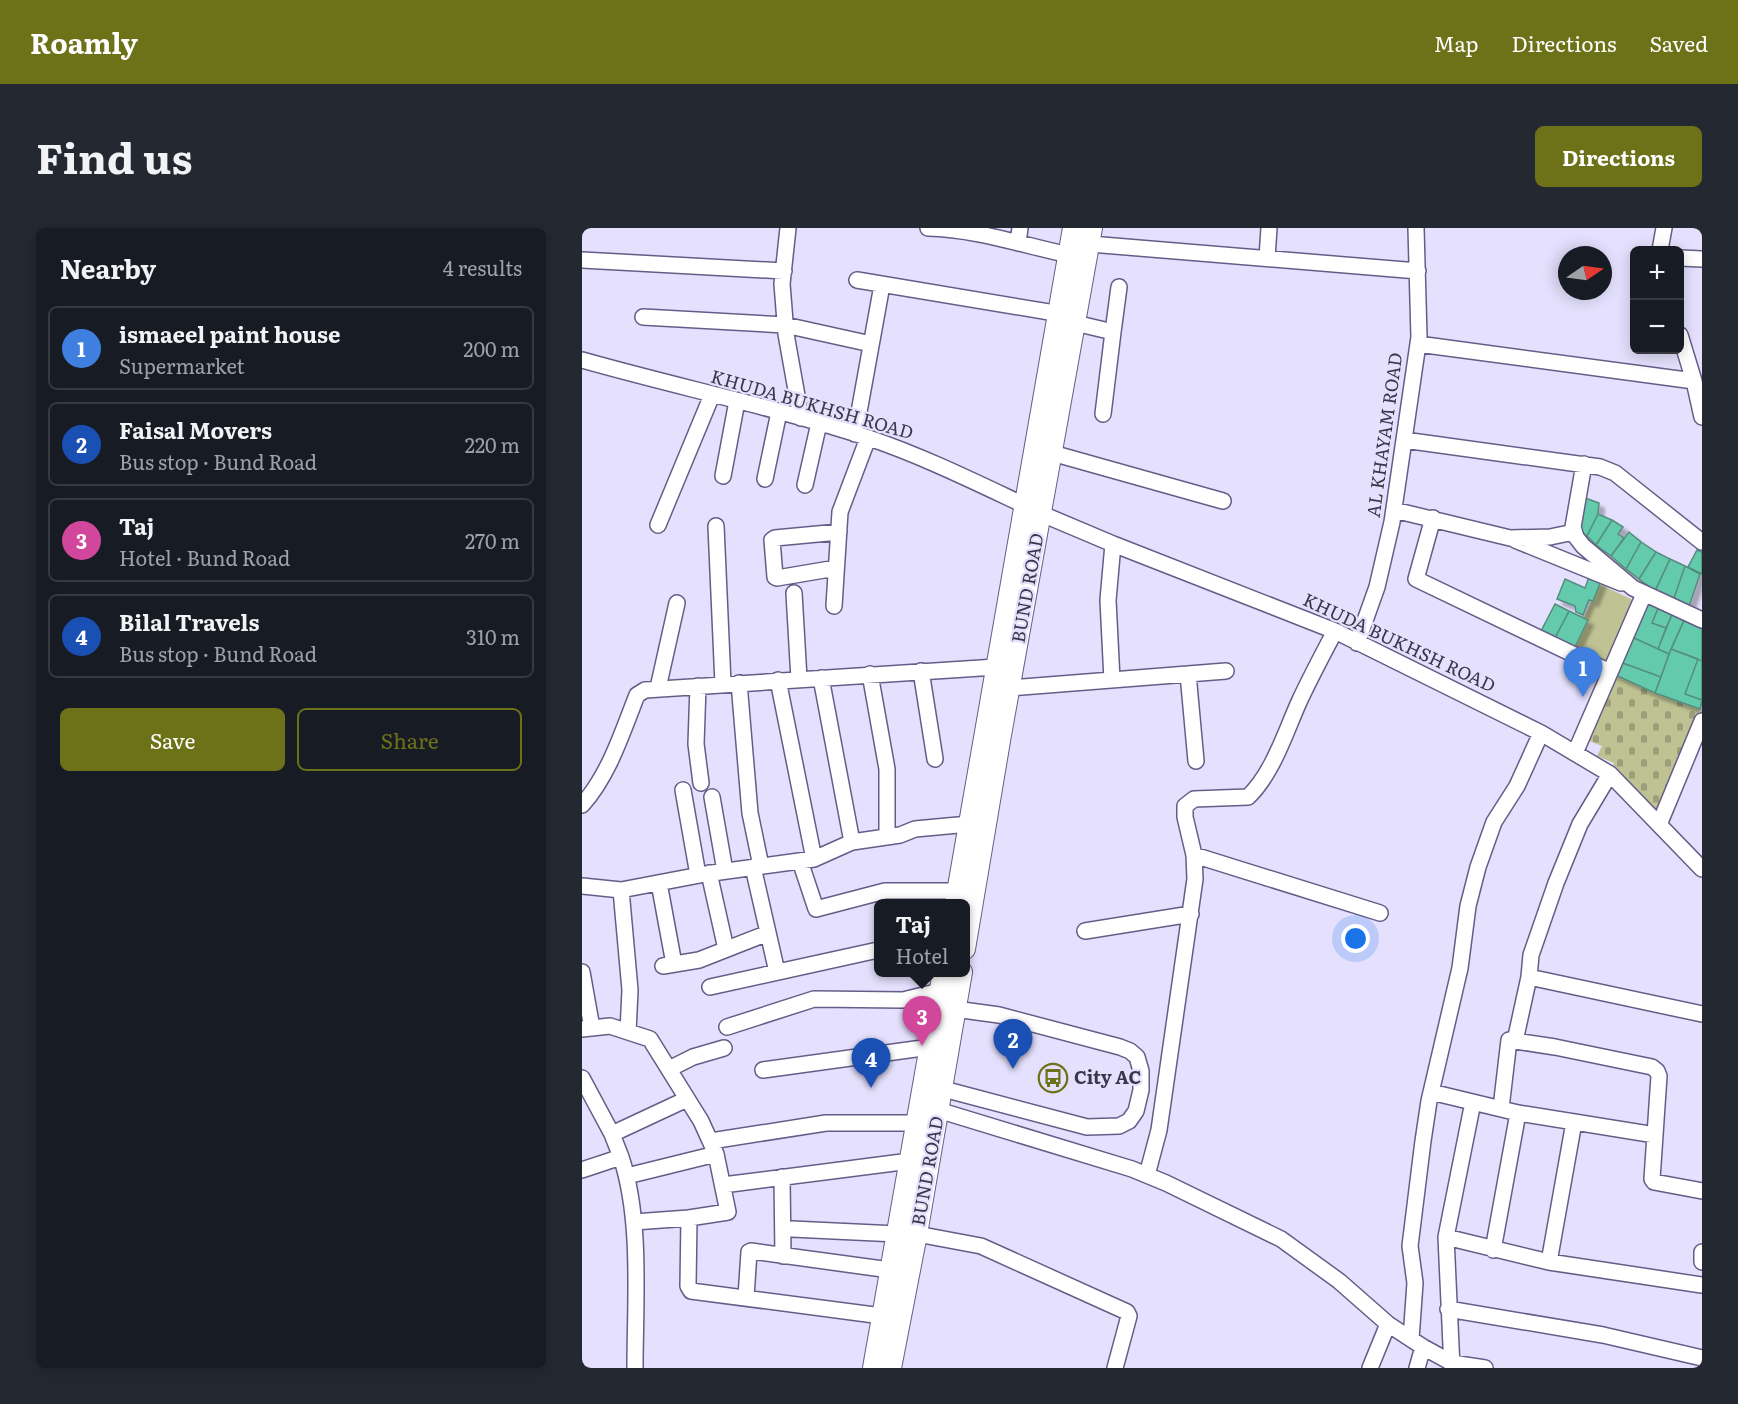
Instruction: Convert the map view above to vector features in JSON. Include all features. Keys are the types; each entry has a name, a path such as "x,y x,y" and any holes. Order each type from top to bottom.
{"main road":[{"name":"BUND ROAD","path":"970,925 1010,688 1033,509 1053,453 1069,318 1069,255 1073,228"},
{"name":"BUND ROAD","path":"956,897 996,667 1033,509 1069,318 1091,236"},
{"name":"BUND ROAD","path":"873,1368 916,1123 933,1086 955,1009 961,977"},
{"name":"BUND ROAD","path":"891,1368 938,1110 933,1086 930,1047 941,982"}],"street":[{"path":"788,228 782,285 785,325 801,418"},
{"path":"928,228 994,237 1019,236 1069,255"},
{"path":"1267,258 1269,228"},
{"name":"AL KHAYAM ROAD","path":"1357,643 1377,587 1394,510 1418,344 1416,228"},
{"path":"1661,246 1664,228"},
{"path":"1091,236 1267,258 1418,271"},
{"path":"1684,258 1702,259"},
{"path":"582,260 784,271"},
{"path":"856,280 1069,318 1113,332"},
{"path":"834,606 840,512 862,436 871,344 882,285"},
{"path":"1103,414 1119,287"},
{"path":"643,317 785,325 871,344"},
{"path":"1418,344 1694,381"},
{"path":"1684,348 1702,417"},
{"name":"KHUDA BUKHSH ROAD","path":"582,360 862,436 930,461 1113,544 1335,631 1541,733 1610,774 1702,869"},
{"path":"658,525 712,395"},
{"path":"723,476 737,401"},
{"path":"765,479 779,412"},
{"path":"805,485 819,423"},
{"path":"1404,440 1600,466 1615,473 1702,542"},
{"path":"1053,453 1223,501"},
{"path":"1584,464 1574,532 1588,552 1638,591"},
{"path":"1394,510 1510,538 1702,620"},
{"path":"1433,518 1416,579 1610,672"},
{"path":"716,526 723,684"},
{"path":"837,568 777,578 775,577 772,540 839,532"},
{"path":"1510,538 1550,537 1574,532"},
{"path":"1112,680 1108,600 1113,544"},
{"path":"1575,753 1610,672 1638,591"},
{"path":"794,593 799,679"},
{"path":"658,688 677,603"},
{"path":"1147,1175 1159,1130 1196,879 1194,855 1187,832 1185,806 1194,799 1248,797 1256,790 1266,774 1299,700 1335,631"},
{"path":"582,805 594,792 612,756 637,695 645,690 996,667"},
{"path":"921,671 935,759"},
{"path":"1010,688 1226,671"},
{"path":"870,674 887,769 887,837"},
{"path":"1188,674 1196,761"},
{"path":"821,678 852,842"},
{"path":"778,681 816,909 879,898 885,891 956,897"},
{"path":"739,683 757,867 777,972"},
{"path":"698,686 696,744 701,783"},
{"path":"1661,820 1702,721"},
{"path":"1417,1368 1415,1283 1410,1246 1431,1092 1460,968 1468,906 1478,867 1494,822 1517,786 1541,733"},
{"path":"1689,752 1702,763"},
{"path":"1515,1041 1529,977 1531,955 1556,883 1580,824 1610,774"},
{"path":"683,790 726,949"},
{"path":"712,797 725,871"},
{"path":"582,886 621,890 704,874 807,860 852,842 900,835 915,829 969,824"},
{"path":"1194,855 1380,913"},
{"path":"658,883 669,965 699,960 768,933"},
{"path":"621,890 630,990 628,1032"},
{"path":"1085,931 1191,914"},
{"path":"710,987 874,951"},
{"path":"582,972 587,1028 610,1026 650,1040 687,1099 713,1147 723,1185 728,1212 689,1218 634,1222"},
{"path":"1529,977 1702,1014"},
{"path":"728,1027 814,999 903,1000 941,982"},
{"path":"933,1086 1087,1127 1119,1126 1129,1121 1136,1110 1141,1090 1141,1071 1137,1058 1130,1051 999,1015 955,1009"},
{"path":"1501,1108 1509,1040 1652,1067 1659,1076 1652,1174 1654,1182 1702,1191"},
{"path":"763,1070 930,1047"},
{"path":"669,1069 693,1057 724,1048"},
{"path":"582,1078 612,1134 627,1176 634,1222 635,1368"},
{"path":"1431,1092 1518,1113 1655,1135"},
{"path":"612,1134 687,1099"},
{"path":"1452,1366 1446,1237 1473,1102"},
{"path":"938,1110 1147,1175 1281,1239 1339,1281 1388,1324 1452,1366 1485,1368"},
{"path":"1493,1250 1518,1113"},
{"path":"1549,1262 1574,1122"},
{"path":"627,1176 713,1147 826,1123 916,1123"},
{"path":"582,1170 621,1157"},
{"path":"723,1185 910,1161"},
{"path":"782,1177 783,1256"},
{"path":"689,1218 689,1289 882,1316"},
{"path":"792,1229 897,1234"},
{"path":"917,1234 981,1246 1127,1312 1129,1316 1115,1368"},
{"path":"1446,1237 1549,1262 1702,1285"},
{"path":"746,1297 749,1252 754,1251 891,1270"},
{"path":"1702,1252 1702,1260"},
{"path":"1448,1309 1603,1335 1702,1358"},
{"path":"1370,1368 1388,1324"}],"green space":[{"path":"1599,584 1633,600 1606,665 1574,649 1588,621 1584,618"},
{"path":"1611,673 1700,709 1656,820 1610,774 1614,763 1597,756 1602,746 1587,740"}],"building":[{"path":"1580,496 1599,503 1598,514 1587,536 1575,529"},
{"path":"1598,514 1612,520 1596,545 1587,536"},
{"path":"1612,520 1623,527 1618,534 1624,538 1611,556 1596,545"},
{"path":"1629,532 1641,542 1626,569 1611,556"},
{"path":"1641,542 1656,552 1639,579 1626,569"},
{"path":"1697,550 1702,552 1702,574 1688,567"},
{"path":"1656,552 1670,559 1655,591 1639,579"},
{"path":"1670,559 1685,566 1673,601 1655,591"},
{"path":"1685,566 1700,574 1689,606 1673,601"},
{"path":"1589,577 1601,581 1593,601 1589,600 1583,615 1576,612 1575,606 1557,599 1565,579 1585,588"},
{"path":"1646,601 1659,606 1652,623 1666,628 1658,649 1632,637"},
{"path":"1555,604 1569,611 1555,638 1539,635"},
{"path":"1659,606 1673,612 1666,628 1652,623"},
{"path":"1569,611 1588,620 1574,649 1555,638"},
{"path":"1673,612 1686,616 1669,654 1658,649"},
{"path":"1686,616 1702,622 1702,703 1700,709 1655,693"},
{"path":"1686,616 1702,622 1702,661 1671,649"},
{"path":"1632,637 1669,654 1661,677 1620,662"},
{"path":"1671,649 1698,659 1685,694 1702,700 1700,709 1655,693"},
{"path":"1620,662 1661,677 1655,693 1611,673"}],"place":[{"name":"ismaeel paint house","path":"1583,697"},
{"name":"Taj","path":"922,1046"},
{"name":"Faisal Movers","path":"1013,1069"},
{"name":"City AC","path":"1053,1078"},
{"name":"Bilal Travels","path":"871,1088"}]}
